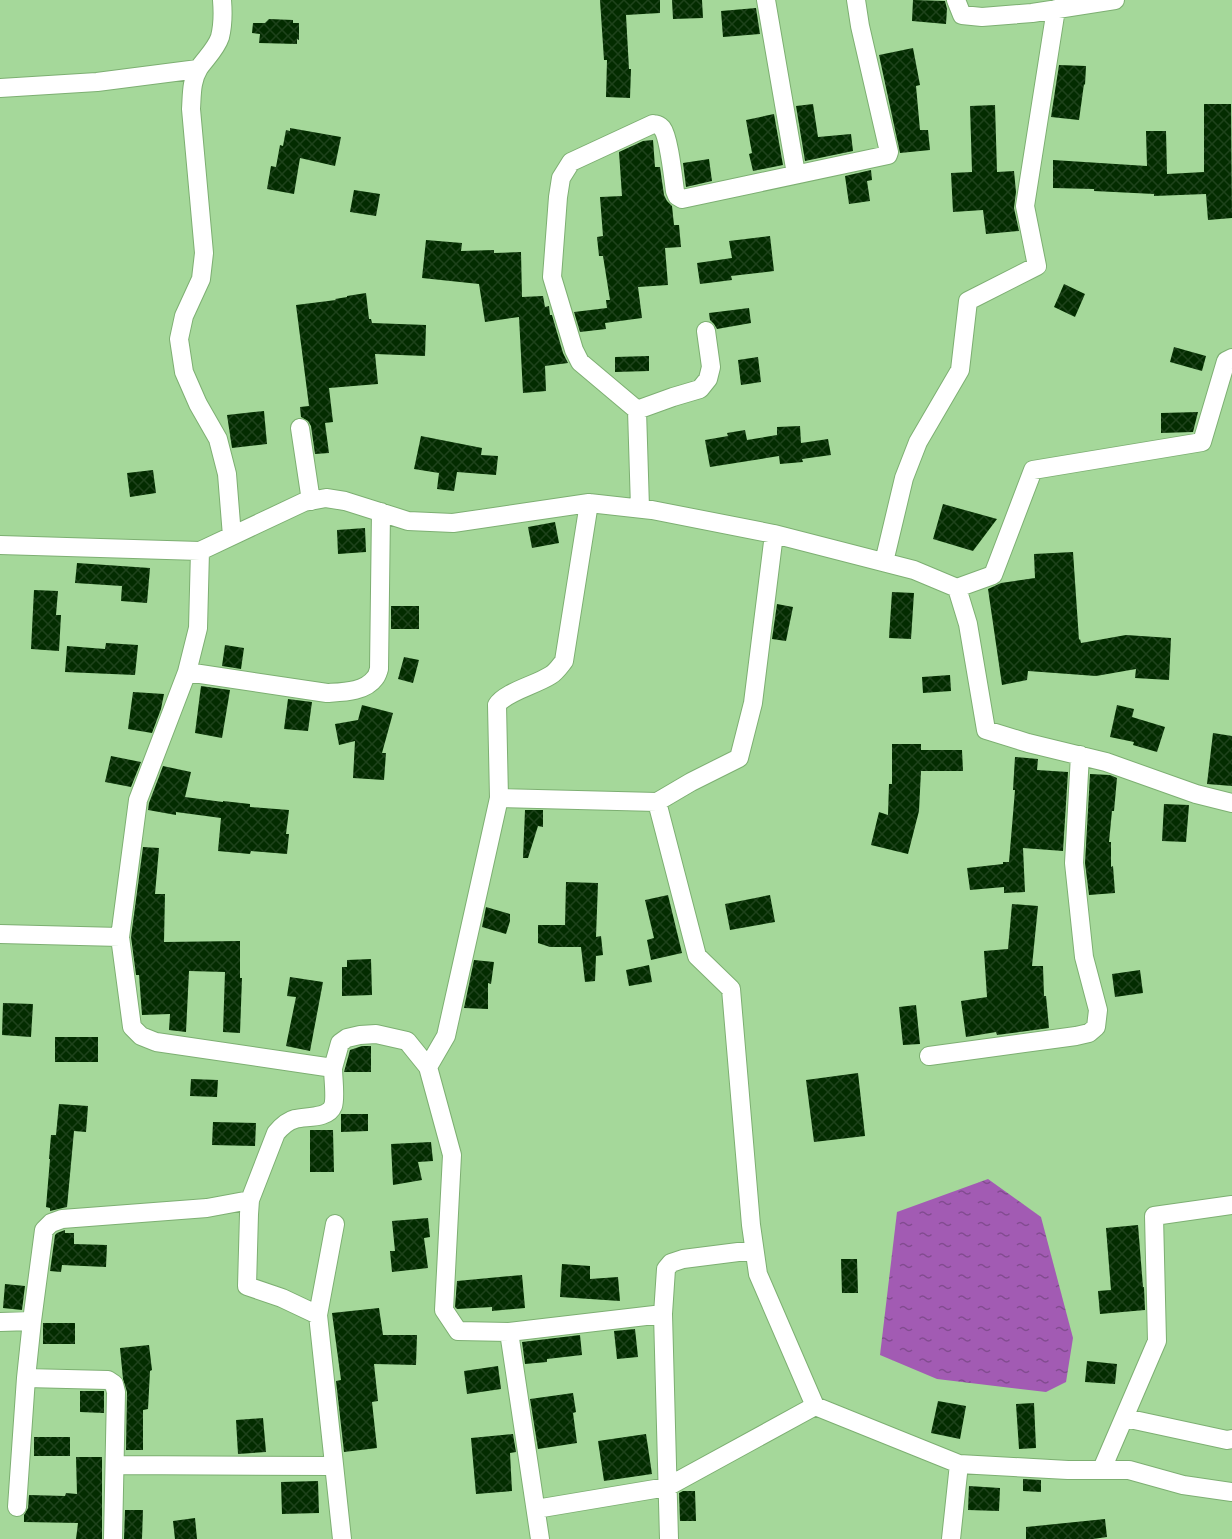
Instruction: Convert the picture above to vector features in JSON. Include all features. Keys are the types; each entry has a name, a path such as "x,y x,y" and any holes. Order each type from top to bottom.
{"street":[{"path":"222,0 223,14 219,39 198,69 192,86 191,109 204,254 201,279 184,316 179,339 184,372 198,404 218,439 227,474 232,536"},
{"path":"766,0 796,174"},
{"path":"640,508 637,410 580,362 574,350 552,277 561,178 571,162 653,123 664,130 675,191 682,199 888,155 856,0"},
{"path":"956,0 962,15 982,17 1115,0"},
{"path":"884,562 904,478 918,442 960,370 968,301 1037,266 1025,206 1056,9"},
{"path":"0,88 97,82 198,69"},
{"path":"637,410 700,389 708,379 711,368 706,331"},
{"path":"0,545 200,551 304,502 326,498 345,501 408,520 453,523 589,503 640,508 774,534 914,570 957,588 993,575 1033,470 1202,442 1226,361 1232,358"},
{"path":"300,428 311,501"},
{"path":"428,1067 446,1036 499,798 497,705 501,699 554,674 564,661 589,503"},
{"path":"187,672 327,693 347,692 365,686 375,679 379,669 381,512"},
{"path":"499,798 657,802 739,758 753,703 774,534"},
{"path":"200,551 198,628 187,672 138,800 120,937 132,1026 141,1036 156,1042 333,1068"},
{"path":"957,588 968,624 986,730 1028,743 1107,762 1196,794 1232,803"},
{"path":"929,1056 1076,1036 1089,1033 1096,1027 1098,1010 1084,957 1074,862 1080,755"},
{"path":"657,802 697,956 731,989 750,1213 758,1274 815,1406 959,1464 1068,1470 1129,1470 1183,1485 1232,1492"},
{"path":"0,934 120,937"},
{"path":"318,1315 282,1298 247,1286 250,1200 276,1133 282,1125 292,1119 325,1114 334,1105 333,1068 340,1043 347,1038 376,1034 407,1041 428,1067 452,1155 444,1310 458,1330 509,1332 663,1314"},
{"path":"17,1507 32,1321 44,1230 51,1223 62,1219 207,1208 250,1200"},
{"path":"1102,1470 1157,1341 1154,1216 1232,1205"},
{"path":"335,1224 318,1315 342,1539"},
{"path":"669,1539 663,1314 666,1269 671,1263 683,1260 754,1250"},
{"path":"0,1322 32,1321"},
{"path":"509,1332 540,1539"},
{"path":"27,1378 108,1380 114,1384 116,1392 113,1539"},
{"path":"536,1509 667,1487 815,1406"},
{"path":"1125,1418 1232,1440"},
{"path":"951,1539 959,1464"},
{"path":"115,1465 333,1466"}],"water":[{"path":"988,1179 1041,1217 1073,1338 1066,1382 1046,1392 937,1379 880,1355 897,1212"}],"building":[{"path":"600,0 660,0 660,13 626,15 629,69 631,69 630,98 606,97 607,60 604,60"},
{"path":"672,0 702,0 703,18 673,19"},
{"path":"913,0 945,1 946,24 912,21"},
{"path":"756,8 760,34 723,37 721,11"},
{"path":"269,19 293,20 293,23 299,23 297,44 259,43 260,34 252,33 253,23 265,23"},
{"path":"913,48 920,85 916,86 920,130 928,130 930,150 900,153 879,55"},
{"path":"1059,65 1086,66 1079,120 1051,117"},
{"path":"813,104 818,137 851,134 853,151 805,161 796,106"},
{"path":"1204,104 1231,104 1232,218 1208,220 1206,194 1154,196 1154,194 1094,191 1094,189 1053,188 1053,160 1147,166 1146,131 1166,131 1167,174 1204,172"},
{"path":"995,105 997,172 1014,171 1016,192 1014,208 1019,231 986,234 983,210 953,212 951,173 972,172 970,106"},
{"path":"774,114 783,165 753,171 746,120"},
{"path":"290,128 341,137 335,166 300,158 294,194 267,189 271,166 276,167 280,145 283,146 286,130 290,131"},
{"path":"653,140 655,167 660,167 664,195 672,206 674,225 679,225 681,247 665,248 668,285 638,287 642,318 605,323 606,329 580,332 574,312 607,308 606,300 610,300 603,256 599,256 597,237 603,236 600,197 622,196 619,152 643,141"},
{"path":"709,159 712,181 686,187 683,163"},
{"path":"871,170 872,180 867,181 870,201 849,204 845,176"},
{"path":"354,190 380,194 376,216 350,212"},
{"path":"770,236 774,271 731,276 732,280 700,284 697,263 732,258 729,241"},
{"path":"426,240 462,243 461,251 521,252 522,297 543,296 545,307 549,306 550,315 552,315 568,363 545,366 546,391 523,393 519,317 485,322 479,284 422,278"},
{"path":"1064,284 1085,294 1075,317 1054,307"},
{"path":"366,293 369,319 372,323 426,325 425,356 375,354 378,384 329,388 333,422 325,423 329,453 315,454 311,426 301,417 300,407 309,406 296,305 336,300"},
{"path":"749,308 751,323 717,329 710,320 709,313"},
{"path":"1174,347 1206,356 1202,371 1170,362"},
{"path":"649,356 649,371 615,372 615,357"},
{"path":"758,357 761,382 741,385 738,360"},
{"path":"264,411 267,444 232,448 227,415"},
{"path":"1198,412 1193,432 1161,433 1161,413"},
{"path":"800,426 801,443 828,439 831,455 802,459 803,462 780,464 779,456 710,467 705,440 745,430 747,440 777,435 777,427"},
{"path":"421,436 482,448 481,455 498,456 496,475 457,472 454,491 437,489 439,473 414,469"},
{"path":"153,470 156,493 130,497 127,473"},
{"path":"943,504 997,519 973,551 933,539"},
{"path":"555,522 559,543 532,548 528,527"},
{"path":"365,528 366,552 338,554 337,530"},
{"path":"1073,552 1081,643 1126,635 1171,638 1169,680 1135,678 1136,669 1096,676 1028,671 1027,680 1002,685 988,589 1001,583 1035,578 1034,554"},
{"path":"77,563 150,568 147,603 121,601 122,586 75,583"},
{"path":"34,590 58,591 56,615 61,615 59,651 31,649"},
{"path":"892,592 914,593 911,639 889,638"},
{"path":"777,604 793,607 786,641 772,639"},
{"path":"391,606 419,606 419,629 391,629"},
{"path":"106,643 138,645 135,675 65,672 67,646 105,649"},
{"path":"225,645 244,648 241,669 222,666"},
{"path":"404,657 419,660 413,683 398,679"},
{"path":"950,675 951,691 923,693 922,677"},
{"path":"201,686 230,690 222,738 195,733"},
{"path":"133,692 164,694 152,733 128,729"},
{"path":"288,699 312,702 308,731 284,729"},
{"path":"362,705 393,713 382,753 386,753 384,780 353,778 355,741 339,745 335,724 358,720"},
{"path":"1117,705 1134,709 1132,717 1165,727 1157,752 1133,745 1134,742 1110,737"},
{"path":"1213,733 1232,736 1232,786 1207,784"},
{"path":"892,744 921,744 921,750 962,750 963,771 921,771 919,811 908,854 871,845 879,812 888,815 889,784 892,784"},
{"path":"111,756 141,762 131,787 105,782"},
{"path":"1015,757 1038,759 1037,770 1068,772 1063,851 1023,848 1025,892 1004,893 1004,887 970,890 967,868 1009,862 1015,790 1013,790"},
{"path":"163,766 191,772 185,797 250,804 250,807 289,810 286,834 289,834 287,854 218,851 221,818 176,812 176,815 148,810"},
{"path":"1090,774 1110,775 1117,778 1109,842 1111,842 1111,867 1113,866 1115,893 1089,895 1085,863"},
{"path":"1164,804 1189,805 1186,842 1162,841"},
{"path":"525,810 543,810 543,827 538,826 528,858 523,858"},
{"path":"143,847 159,848 155,894 165,894 164,942 240,941 240,978 242,978 240,1033 223,1032 225,972 189,971 186,1032 169,1030 170,1014 142,1015 139,975 136,975 131,937"},
{"path":"566,882 598,883 596,937 601,936 603,955 596,956 595,981 585,982 581,947 550,947 538,943 538,925 565,925"},
{"path":"668,895 682,953 651,960 647,940 654,938 645,900"},
{"path":"770,895 775,922 730,930 725,904"},
{"path":"1012,904 1038,906 1032,966 1043,966 1044,996 1046,996 1049,1028 966,1037 961,1001 987,997 984,951 1008,949"},
{"path":"486,907 510,914 506,934 482,927"},
{"path":"371,959 372,995 342,996 342,967 347,967 347,960"},
{"path":"474,960 494,962 491,984 488,983 488,1009 464,1008"},
{"path":"649,965 652,982 629,986 626,970"},
{"path":"1140,970 1143,993 1115,997 1112,974"},
{"path":"290,977 323,982 310,1051 286,1046 296,997 287,996"},
{"path":"3,1003 33,1004 31,1037 2,1035"},
{"path":"916,1005 920,1044 903,1045 899,1007"},
{"path":"55,1037 98,1037 98,1062 55,1062"},
{"path":"371,1046 371,1072 344,1072 350,1050"},
{"path":"858,1073 865,1136 814,1142 806,1080"},
{"path":"191,1079 218,1080 217,1097 190,1096"},
{"path":"59,1104 88,1106 86,1132 74,1131 67,1207 50,1211 50,1208 46,1207 51,1135 56,1135"},
{"path":"341,1114 368,1114 368,1131 341,1132"},
{"path":"213,1122 256,1123 255,1146 212,1145"},
{"path":"310,1130 333,1130 334,1172 310,1172"},
{"path":"431,1142 433,1161 418,1162 422,1180 393,1185 391,1144"},
{"path":"428,1218 430,1237 424,1238 428,1268 392,1272 390,1251 395,1251 392,1221"},
{"path":"1138,1225 1145,1310 1100,1314 1098,1291 1111,1290 1106,1228"},
{"path":"65,1230 65,1233 74,1233 74,1244 107,1245 106,1267 62,1265 61,1272 50,1271 55,1235"},
{"path":"841,1259 857,1259 858,1293 842,1293"},
{"path":"562,1264 590,1266 590,1279 618,1277 620,1301 560,1297"},
{"path":"522,1275 525,1308 492,1311 492,1307 457,1309 455,1307 457,1281"},
{"path":"5,1284 25,1286 22,1310 3,1308"},
{"path":"379,1308 383,1335 417,1335 416,1365 374,1364 378,1401 372,1402 377,1448 344,1452 336,1381 341,1380 332,1313"},
{"path":"43,1323 75,1323 75,1344 43,1344"},
{"path":"635,1329 638,1357 617,1359 614,1331"},
{"path":"580,1335 582,1355 525,1364 522,1342"},
{"path":"149,1345 152,1370 150,1371 148,1409 143,1410 143,1450 126,1450 127,1392 123,1379 120,1348"},
{"path":"1087,1361 1117,1364 1115,1384 1085,1382"},
{"path":"498,1366 501,1389 467,1394 464,1371"},
{"path":"80,1391 104,1391 104,1413 80,1412"},
{"path":"573,1393 577,1443 538,1449 530,1399"},
{"path":"938,1401 966,1406 960,1439 931,1433"},
{"path":"1034,1403 1036,1448 1019,1449 1016,1404"},
{"path":"263,1418 266,1452 238,1454 236,1420"},
{"path":"513,1434 516,1452 510,1453 512,1491 476,1494 471,1438"},
{"path":"646,1434 652,1474 604,1481 598,1441"},
{"path":"34,1437 70,1437 70,1456 34,1456"},
{"path":"76,1457 102,1457 102,1539 76,1539 78,1523 24,1522 29,1495 77,1494"},
{"path":"1023,1479 1041,1480 1041,1492 1023,1491"},
{"path":"318,1481 319,1513 282,1514 281,1482"},
{"path":"969,1486 1000,1488 999,1511 968,1510"},
{"path":"695,1491 696,1521 680,1521 679,1493"},
{"path":"125,1510 143,1510 142,1539 124,1539"},
{"path":"195,1518 197,1539 175,1539 173,1521"},
{"path":"1105,1519 1107,1537 1026,1539 1026,1527"}]}
